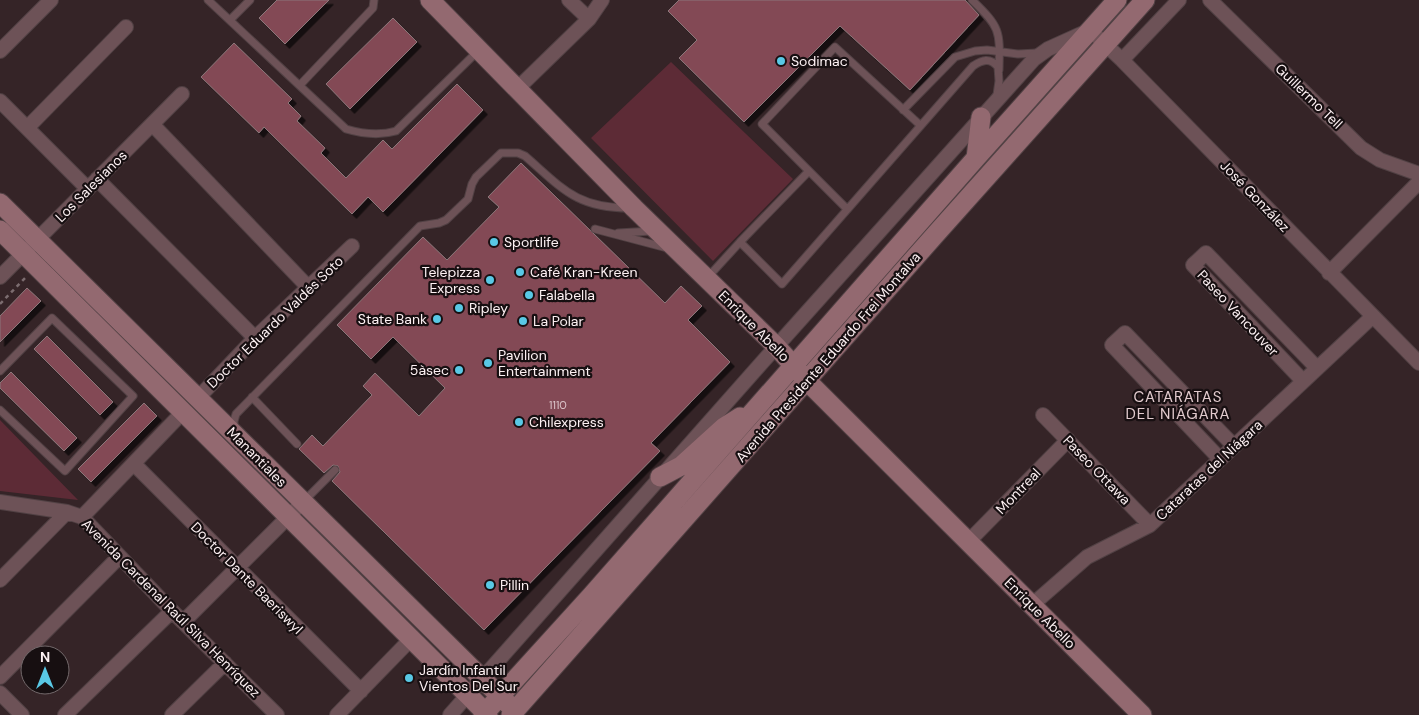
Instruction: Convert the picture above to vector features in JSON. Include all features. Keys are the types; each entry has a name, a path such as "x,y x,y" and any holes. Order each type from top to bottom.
{"street":[{"path":"0,51 51,0"},
{"name":"Enrique Abello","path":"430,0 634,208 776,346 807,381 1142,715"},
{"path":"569,0 588,19"},
{"path":"517,90 588,19 602,0"},
{"name":"Avenida Presidente Eduardo Frei Montalva","path":"485,714 592,596 1117,0"},
{"name":"Avenida Presidente Eduardo Frei Montalva","path":"515,714 1145,0"},
{"path":"1122,60 1179,0"},
{"name":"Guillermo Tell","path":"1210,0 1361,148 1380,160 1419,174"},
{"path":"26,128 126,27"},
{"name":"Avenida Presidente Eduardo Frei Montalva","path":"450,715 1034,58 1090,30"},
{"name":"José González","path":"1090,30 1122,60 1419,363"},
{"name":"Los Salesianos","path":"0,277 30,260 38,240 182,94"},
{"path":"0,101 26,128 92,184 255,338"},
{"path":"976,158 981,118"},
{"path":"152,124 309,288"},
{"path":"1329,273 1419,182"},
{"name":"Manantiales","path":"0,203 482,678 515,714"},
{"name":"Manantiales","path":"0,230 485,714"},
{"name":"Doctor Eduardo Valdés Soto","path":"198,398 255,338 352,246"},
{"name":"Paseo Vancouver","path":"1303,381 1193,265 1206,253 1317,368"},
{"name":"Cataratas del Niágara","path":"1032,605 1087,557 1150,525 1372,317"},
{"path":"1220,459 1112,345 1125,333 1234,446"},
{"path":"660,477 688,461 730,422 755,410"},
{"path":"82,517 183,412"},
{"name":"Paseo Ottawa","path":"1043,416 1150,525"},
{"name":"Montreal","path":"969,541 1068,440"},
{"name":"Doctor Dante Baeriswyl","path":"134,464 361,691"},
{"name":"Avenida Cardenal Raúl Silva Henríquez","path":"0,502 67,512 82,517 119,557 276,715"},
{"path":"183,622 303,502"},
{"path":"0,580 67,512"},
{"path":"0,677 119,557"},
{"path":"65,715 172,611"},
{"path":"337,715 411,639"},
{"path":"172,715 225,663"},
{"path":"0,693 22,715"}],"lane":[{"path":"208,0 346,129 361,133 387,134 396,131 478,50"},
{"path":"230,20 250,0"},
{"path":"300,85 373,8 374,0"},
{"path":"972,0 988,15 999,34 1000,74 996,100"},
{"path":"847,209 762,124 835,47 920,125"},
{"path":"904,110 955,57 976,51 1028,54 1043,52"},
{"path":"740,242 782,284 973,66 986,60 991,61 998,67 1000,74"},
{"path":"235,434 234,421 236,414 420,226 440,223 446,220 462,205 468,199 476,177 501,154 518,153 525,156 568,194 582,200 600,207 634,208"},
{"path":"707,279 809,171"},
{"path":"595,229 677,250"},
{"path":"610,233 656,230"},
{"path":"0,371 52,318 133,396 65,472 0,410"},
{"path":"252,398 297,444"},
{"path":"303,502 336,470"}],"path":[{"path":"0,304 30,260"}],"shaded area":[{"path":"671,62 793,179 713,261 591,138"},
{"path":"0,420 78,500 0,491"}],"building":[{"path":"277,0 329,0 285,44 259,18"},
{"path":"679,0 965,0 979,15 910,90 840,26 744,122 679,58 697,40 668,11"},
{"path":"393,18 417,42 350,109 326,84"},
{"path":"234,43 292,99 288,103 301,116 297,121 325,148 321,153 346,178 383,140 392,149 457,84 483,110 383,212 368,197 352,214 264,127 259,133 201,77"},
{"path":"521,163 665,303 681,286 702,306 688,320 730,362 651,443 660,451 484,630 332,481 340,472 338,466 333,465 324,473 299,449 312,435 323,446 372,395 363,386 375,373 419,416 445,388 393,337 371,359 337,325 423,237 447,260 499,207 488,197"},
{"path":"27,288 41,301 0,342 0,316"},
{"path":"47,336 113,402 100,415 34,349"},
{"path":"11,372 77,438 64,451 0,388 0,383"},
{"path":"144,403 157,416 91,482 78,469"}],"place":[{"name":"Sodimac","path":"781,61"},
{"name":"Sportlife","path":"494,242"},
{"name":"Café Kran-Kreen","path":"520,272"},
{"name":"Telepizza Express","path":"490,280"},
{"name":"Falabella","path":"529,295"},
{"name":"Ripley","path":"459,308"},
{"name":"State Bank","path":"437,319"},
{"name":"La Polar","path":"523,321"},
{"name":"Pavilion Entertainment","path":"488,363"},
{"name":"5àsec","path":"459,370"},
{"name":"Chilexpress","path":"519,422"},
{"name":"Pillin","path":"490,585"},
{"name":"Jardín Infantil Vientos Del Sur","path":"409,678"}],"district":[{"name":"CATARATAS DEL NIÁGARA","path":"1178,406"}]}
